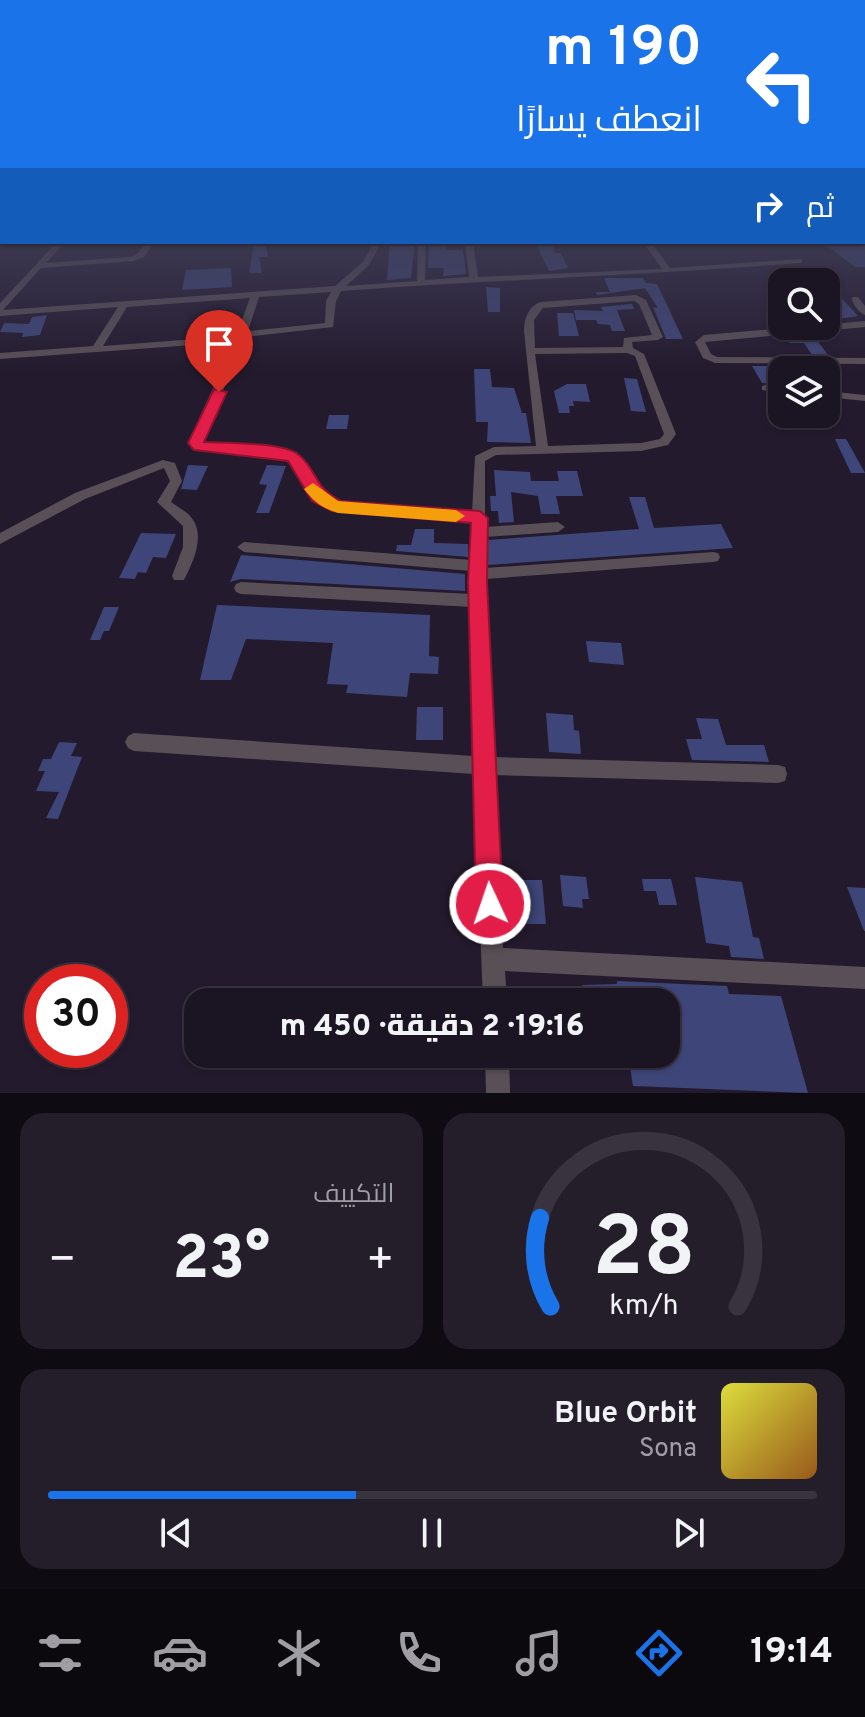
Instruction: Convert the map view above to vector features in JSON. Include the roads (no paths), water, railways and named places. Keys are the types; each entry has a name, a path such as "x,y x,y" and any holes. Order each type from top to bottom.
{"street":[{"path":"0,310 35,270"},
{"path":"0,356 240,337 330,325 331,301 338,288 358,270"},
{"path":"421,270 421,283"},
{"path":"473,270 474,280"},
{"path":"0,310 681,270"},
{"path":"572,276 579,300"},
{"path":"256,294 199,432 196,443 199,446 281,453 293,458 318,497 338,507 480,525 558,527"},
{"path":"855,299 865,312"},
{"path":"542,449 530,351 530,312 540,305 579,300 641,300 658,337 627,340 628,350"},
{"path":"97,348 125,303"},
{"path":"840,326 865,324"},
{"path":"768,332 704,338 700,342 707,356 715,360 865,361"},
{"path":"494,988 478,601 479,459 494,451 641,447 670,438 639,354 628,350 530,351"},
{"path":"840,395 865,398"},
{"path":"0,539 80,496 163,464 171,466 176,481 164,502 190,525 192,535 179,576"},
{"path":"244,547 478,570 713,557"},
{"path":"241,588 478,601"},
{"path":"134,742 483,766 778,774"},
{"path":"493,959 865,978"},
{"path":"497,1068 498,1093"}]}
